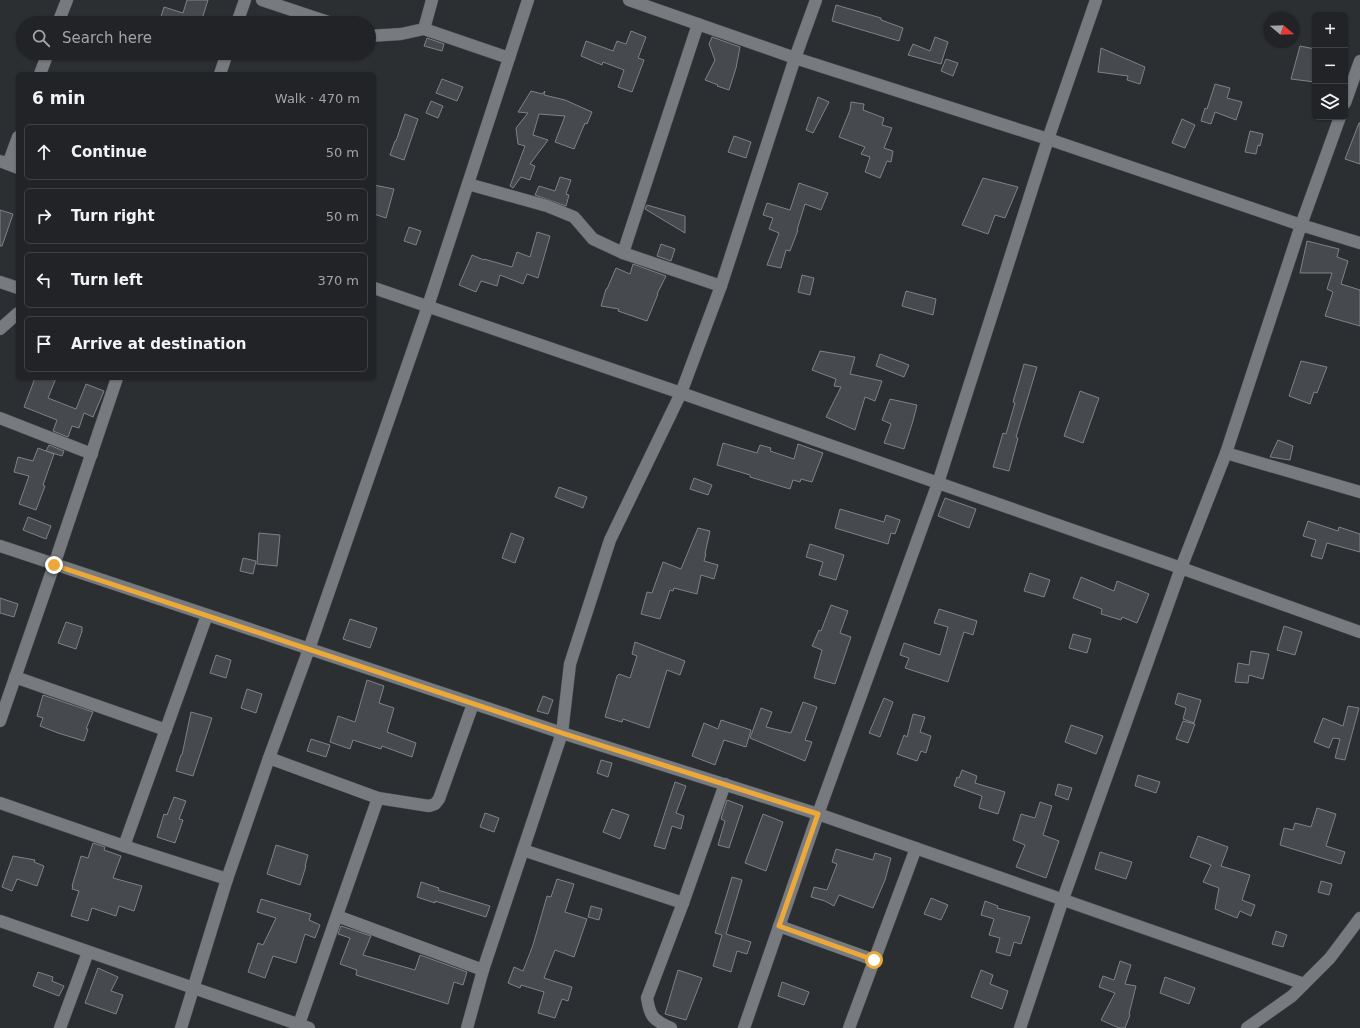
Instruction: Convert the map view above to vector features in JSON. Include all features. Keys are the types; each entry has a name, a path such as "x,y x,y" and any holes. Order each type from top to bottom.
{"street":[{"path":"60,16 66,0"},
{"path":"239,16 245,0"},
{"path":"262,0 310,16"},
{"path":"424,28 432,0"},
{"path":"181,1028 227,879 309,649 428,306 528,0"},
{"path":"629,0 645,3 698,24 795,58 1048,139 1301,225 1360,243"},
{"path":"467,1028 483,970 562,733 570,664 610,540 681,393 721,286 795,58 816,0"},
{"path":"744,1028 818,814 938,483 1048,139 1096,0"},
{"path":"623,253 698,24"},
{"path":"376,36 401,34 424,28 509,58"},
{"path":"41,72 45,60"},
{"path":"221,72 225,60"},
{"path":"1348,95 1360,61"},
{"path":"1020,1028 1063,899 1181,568 1226,453 1301,225 1339,120"},
{"path":"9,164 16,143"},
{"path":"468,184 547,206 574,216 593,239 623,253 721,286"},
{"path":"0,282 16,287"},
{"path":"376,289 681,393 1360,632"},
{"path":"0,329 16,315"},
{"path":"0,721 116,380"},
{"path":"0,418 92,454"},
{"path":"0,426 92,454"},
{"path":"1226,453 1360,492"},
{"path":"0,546 473,704 818,814 1304,984"},
{"path":"124,846 207,615"},
{"path":"15,677 166,730"},
{"path":"269,758 378,798 429,806 435,804 439,799 473,704"},
{"path":"671,1028 660,1023 649,1013 647,998 683,903 725,784"},
{"path":"0,921 193,989 304,1026 337,916 378,798"},
{"path":"0,803 124,846 227,879"},
{"path":"849,1028 916,848"},
{"path":"523,850 683,903"},
{"path":"337,916 483,970"},
{"path":"1247,1028 1292,996 1330,958 1360,918"},
{"path":"779,926 874,960"},
{"path":"60,1028 88,952"}],"building":[{"path":"187,0 208,0 203,16 161,16 164,7 183,13"},
{"path":"836,5 881,18 881,20 903,28 899,41 832,21"},
{"path":"631,31 646,37 638,58 644,60 632,92 618,87 624,70 603,62 602,65 581,56 586,41 613,51 617,41 626,44"},
{"path":"712,37 740,47 736,68 729,90 705,80 715,60 709,44"},
{"path":"935,37 948,42 941,64 908,55 913,44 930,51"},
{"path":"427,38 444,44 442,51 424,46"},
{"path":"1300,46 1312,48 1312,82 1291,79"},
{"path":"1101,48 1145,67 1140,84 1127,80 1128,76 1098,72"},
{"path":"946,59 958,63 953,76 941,71"},
{"path":"442,79 463,87 457,101 436,93"},
{"path":"1215,84 1230,88 1227,98 1242,102 1236,120 1215,112 1211,124 1201,121 1205,108 1207,109"},
{"path":"531,91 542,94 545,91 544,95 565,100 592,112 587,124 585,123 574,149 555,142 565,116 539,114 533,135 548,140 530,164 535,166 530,180 521,177 513,188 510,186 525,146 518,144 516,128 528,113 518,112"},
{"path":"818,97 829,102 813,133 806,130"},
{"path":"431,101 443,106 438,118 426,113"},
{"path":"851,102 864,104 863,110 884,118 882,125 892,128 884,148 893,151 891,162 887,161 880,178 865,172 870,157 861,154 865,147 839,137 850,110"},
{"path":"405,114 418,119 404,160 390,155"},
{"path":"1182,119 1195,125 1185,148 1172,143"},
{"path":"1360,123 1360,164 1345,159"},
{"path":"1250,131 1263,134 1256,154 1245,152"},
{"path":"734,136 751,142 746,158 728,152"},
{"path":"560,177 571,180 566,194 569,195 566,206 535,195 539,186 555,191"},
{"path":"983,178 1018,187 1005,218 995,215 988,234 962,225"},
{"path":"799,183 828,193 821,210 805,204 798,230 790,251 786,250 781,268 767,265 779,233 769,229 773,218 763,215 767,203 790,210"},
{"path":"376,185 394,189 386,218 376,215"},
{"path":"647,205 685,216 685,233 645,209"},
{"path":"0,210 13,214 2,246 0,246"},
{"path":"409,227 421,231 416,245 404,241"},
{"path":"537,232 550,236 538,278 527,274 523,284 500,275 497,286 481,281 476,292 459,285 472,255 484,260 512,267 517,252 530,257"},
{"path":"1307,241 1339,249 1337,257 1348,261 1341,284 1360,290 1360,326 1325,316 1333,292 1327,289 1332,273 1300,273"},
{"path":"661,244 675,249 671,261 657,256"},
{"path":"633,264 666,276 657,294 647,321 618,311 619,309 601,306 606,289 616,268 630,274"},
{"path":"802,275 814,278 810,295 798,292"},
{"path":"906,291 936,299 933,315 902,306"},
{"path":"820,351 855,357 850,374 882,381 875,401 865,397 855,430 826,417 841,387 834,386 836,379 812,370"},
{"path":"880,354 909,365 904,377 876,366"},
{"path":"1301,361 1327,367 1317,393 1314,392 1310,404 1289,396"},
{"path":"1024,364 1037,367 1016,437 1018,438 1009,471 993,467 1003,433 1006,434"},
{"path":"34,380 55,380 48,398 76,409 86,384 104,391 93,417 84,413 79,428 72,426 68,437 53,431 57,420 24,407"},
{"path":"1080,391 1099,398 1083,443 1064,436"},
{"path":"890,399 917,405 904,449 884,443 891,424 882,420"},
{"path":"1278,440 1293,446 1290,460 1270,457"},
{"path":"723,443 757,453 760,445 771,448 770,451 794,459 798,444 823,453 812,482 801,479 800,482 793,480 790,489 717,465"},
{"path":"49,445 64,451 62,456 46,451"},
{"path":"38,448 54,454 43,485 45,486 36,510 19,504 29,476 14,472 18,457 33,461"},
{"path":"694,478 712,485 708,495 690,489"},
{"path":"559,487 587,497 583,508 555,497"},
{"path":"945,498 976,509 969,528 938,516"},
{"path":"840,509 884,522 886,515 900,520 895,534 891,533 888,544 835,528"},
{"path":"28,517 51,526 46,539 23,530"},
{"path":"1308,521 1338,531 1339,527 1360,534 1360,552 1327,543 1322,559 1311,556 1316,540 1303,536"},
{"path":"698,528 710,531 704,561 718,565 714,579 701,575 697,594 674,588 673,591 670,590 660,619 641,614 647,592 652,593 663,562 681,569"},
{"path":"259,533 280,535 277,566 257,564"},
{"path":"511,533 524,538 515,563 502,558"},
{"path":"810,544 844,555 836,580 819,575 823,562 806,557"},
{"path":"243,558 256,561 253,574 240,571"},
{"path":"1030,573 1050,580 1044,597 1024,591"},
{"path":"1081,577 1114,591 1117,581 1149,594 1137,623 1122,617 1121,620 1101,614 1102,609 1073,598"},
{"path":"0,598 18,604 14,617 0,613"},
{"path":"831,605 848,611 840,633 851,637 835,684 814,678 822,650 812,646 819,630 821,631"},
{"path":"939,609 977,621 973,635 964,632 948,682 905,668 909,658 900,655 904,643 940,655 948,627 934,623"},
{"path":"350,619 377,628 370,648 343,639"},
{"path":"66,622 82,627 76,649 58,643"},
{"path":"1284,626 1302,632 1295,655 1277,650"},
{"path":"1073,634 1091,639 1087,653 1069,648"},
{"path":"635,642 685,661 680,675 667,670 649,728 623,719 622,722 605,717 617,676 619,674 630,678 637,656 632,654"},
{"path":"1251,651 1269,654 1263,679 1249,675 1248,683 1235,682 1238,663 1249,665"},
{"path":"216,655 231,660 226,678 210,673"},
{"path":"367,680 384,686 379,703 394,708 387,732 416,743 412,757 382,746 381,749 353,740 350,749 330,742 338,716 355,722"},
{"path":"247,689 262,694 256,713 241,708"},
{"path":"1178,693 1201,700 1194,723 1183,719 1186,708 1175,704"},
{"path":"43,695 93,712 86,729 88,729 84,741 40,726 43,718 37,716"},
{"path":"543,696 553,700 548,714 537,711"},
{"path":"884,698 893,702 880,737 869,733"},
{"path":"803,702 817,707 805,740 812,742 805,761 750,738 761,708 772,712 766,727 791,733"},
{"path":"1348,706 1359,708 1345,760 1335,758 1340,739 1333,738 1329,748 1314,742 1323,718 1343,726"},
{"path":"191,712 212,718 193,776 176,771 182,755"},
{"path":"913,714 925,717 920,732 931,736 926,753 921,751 917,761 897,754 904,735 907,737"},
{"path":"721,720 751,730 746,747 724,740 715,765 692,756 704,723 718,729"},
{"path":"1183,721 1195,724 1188,743 1176,739"},
{"path":"1071,725 1103,736 1096,754 1065,742"},
{"path":"311,739 330,745 326,757 307,751"},
{"path":"601,760 612,763 608,777 597,773"},
{"path":"962,770 977,776 975,783 1005,792 998,814 979,808 982,796 954,786 957,777 959,778"},
{"path":"1138,775 1160,782 1156,793 1135,786"},
{"path":"675,782 686,786 676,813 684,816 681,829 672,826 665,849 654,846"},
{"path":"1058,784 1072,788 1068,800 1055,795"},
{"path":"174,797 186,801 179,819 183,820 175,843 157,837 164,814 167,815"},
{"path":"727,800 743,806 729,848 718,845 725,821 721,819"},
{"path":"1040,802 1052,806 1043,835 1059,841 1046,878 1016,867 1025,845 1013,840 1021,814 1035,818"},
{"path":"1317,808 1336,814 1326,846 1345,852 1341,864 1280,845 1284,828 1293,830 1295,823 1311,827"},
{"path":"612,809 629,815 620,839 603,832"},
{"path":"485,813 499,818 494,832 480,827"},
{"path":"763,814 783,822 766,871 745,863"},
{"path":"1198,836 1228,847 1221,866 1250,875 1242,900 1255,905 1251,916 1240,911 1237,918 1215,909 1219,888 1203,882 1211,865 1190,857"},
{"path":"93,843 105,847 104,850 121,856 113,878 142,886 134,911 119,906 116,916 92,908 88,921 71,916 79,891 72,889 72,886 81,856 88,858"},
{"path":"276,845 308,855 300,885 267,874"},
{"path":"836,849 873,860 875,853 891,858 885,880 873,908 839,895 834,906 825,901 811,897 814,887 827,890 837,864 832,862"},
{"path":"1100,852 1132,862 1126,879 1095,869"},
{"path":"13,856 35,860 34,862 44,866 37,886 17,879 12,891 2,887"},
{"path":"732,877 742,880 726,934 751,942 747,954 737,951 731,972 713,966 722,935 715,933"},
{"path":"557,879 574,884 565,912 587,919 574,957 555,950 544,978 572,987 568,1001 562,999 555,1018 538,1013 544,992 521,985 520,988 508,983 514,967 523,971 533,945 547,896 551,897"},
{"path":"1321,881 1332,884 1329,895 1318,892"},
{"path":"421,882 439,888 438,890 490,906 486,917 417,897"},
{"path":"931,898 948,905 941,920 924,914"},
{"path":"261,899 311,914 309,920 320,925 315,938 305,934 296,963 273,956 265,978 248,972 258,943 263,945 276,918 257,912"},
{"path":"985,901 998,906 997,908 1030,917 1021,944 1014,942 1010,956 996,952 1000,938 989,935 994,919 981,915"},
{"path":"591,906 602,909 599,920 588,917"},
{"path":"341,926 371,936 363,955 415,970 420,955 467,972 463,985 454,982 448,1004 356,975 357,970 340,964 350,938 338,934"},
{"path":"1276,931 1287,935 1283,947 1272,944"},
{"path":"1120,961 1131,965 1125,984 1136,986 1130,1015 1125,1028 1119,1028 1101,1020 1115,993 1099,987 1103,976 1114,980"},
{"path":"98,968 118,977 111,991 123,995 116,1014 85,1003"},
{"path":"678,970 702,978 686,1020 665,1014"},
{"path":"981,970 993,975 990,984 1008,991 1002,1009 971,997"},
{"path":"38,972 53,977 52,981 64,986 59,996 33,986"},
{"path":"1165,977 1195,988 1189,1004 1160,993"},
{"path":"782,982 809,992 804,1005 778,996"}],"route":[{"path":"54,565 562,733 818,814 779,926 874,960"}]}
